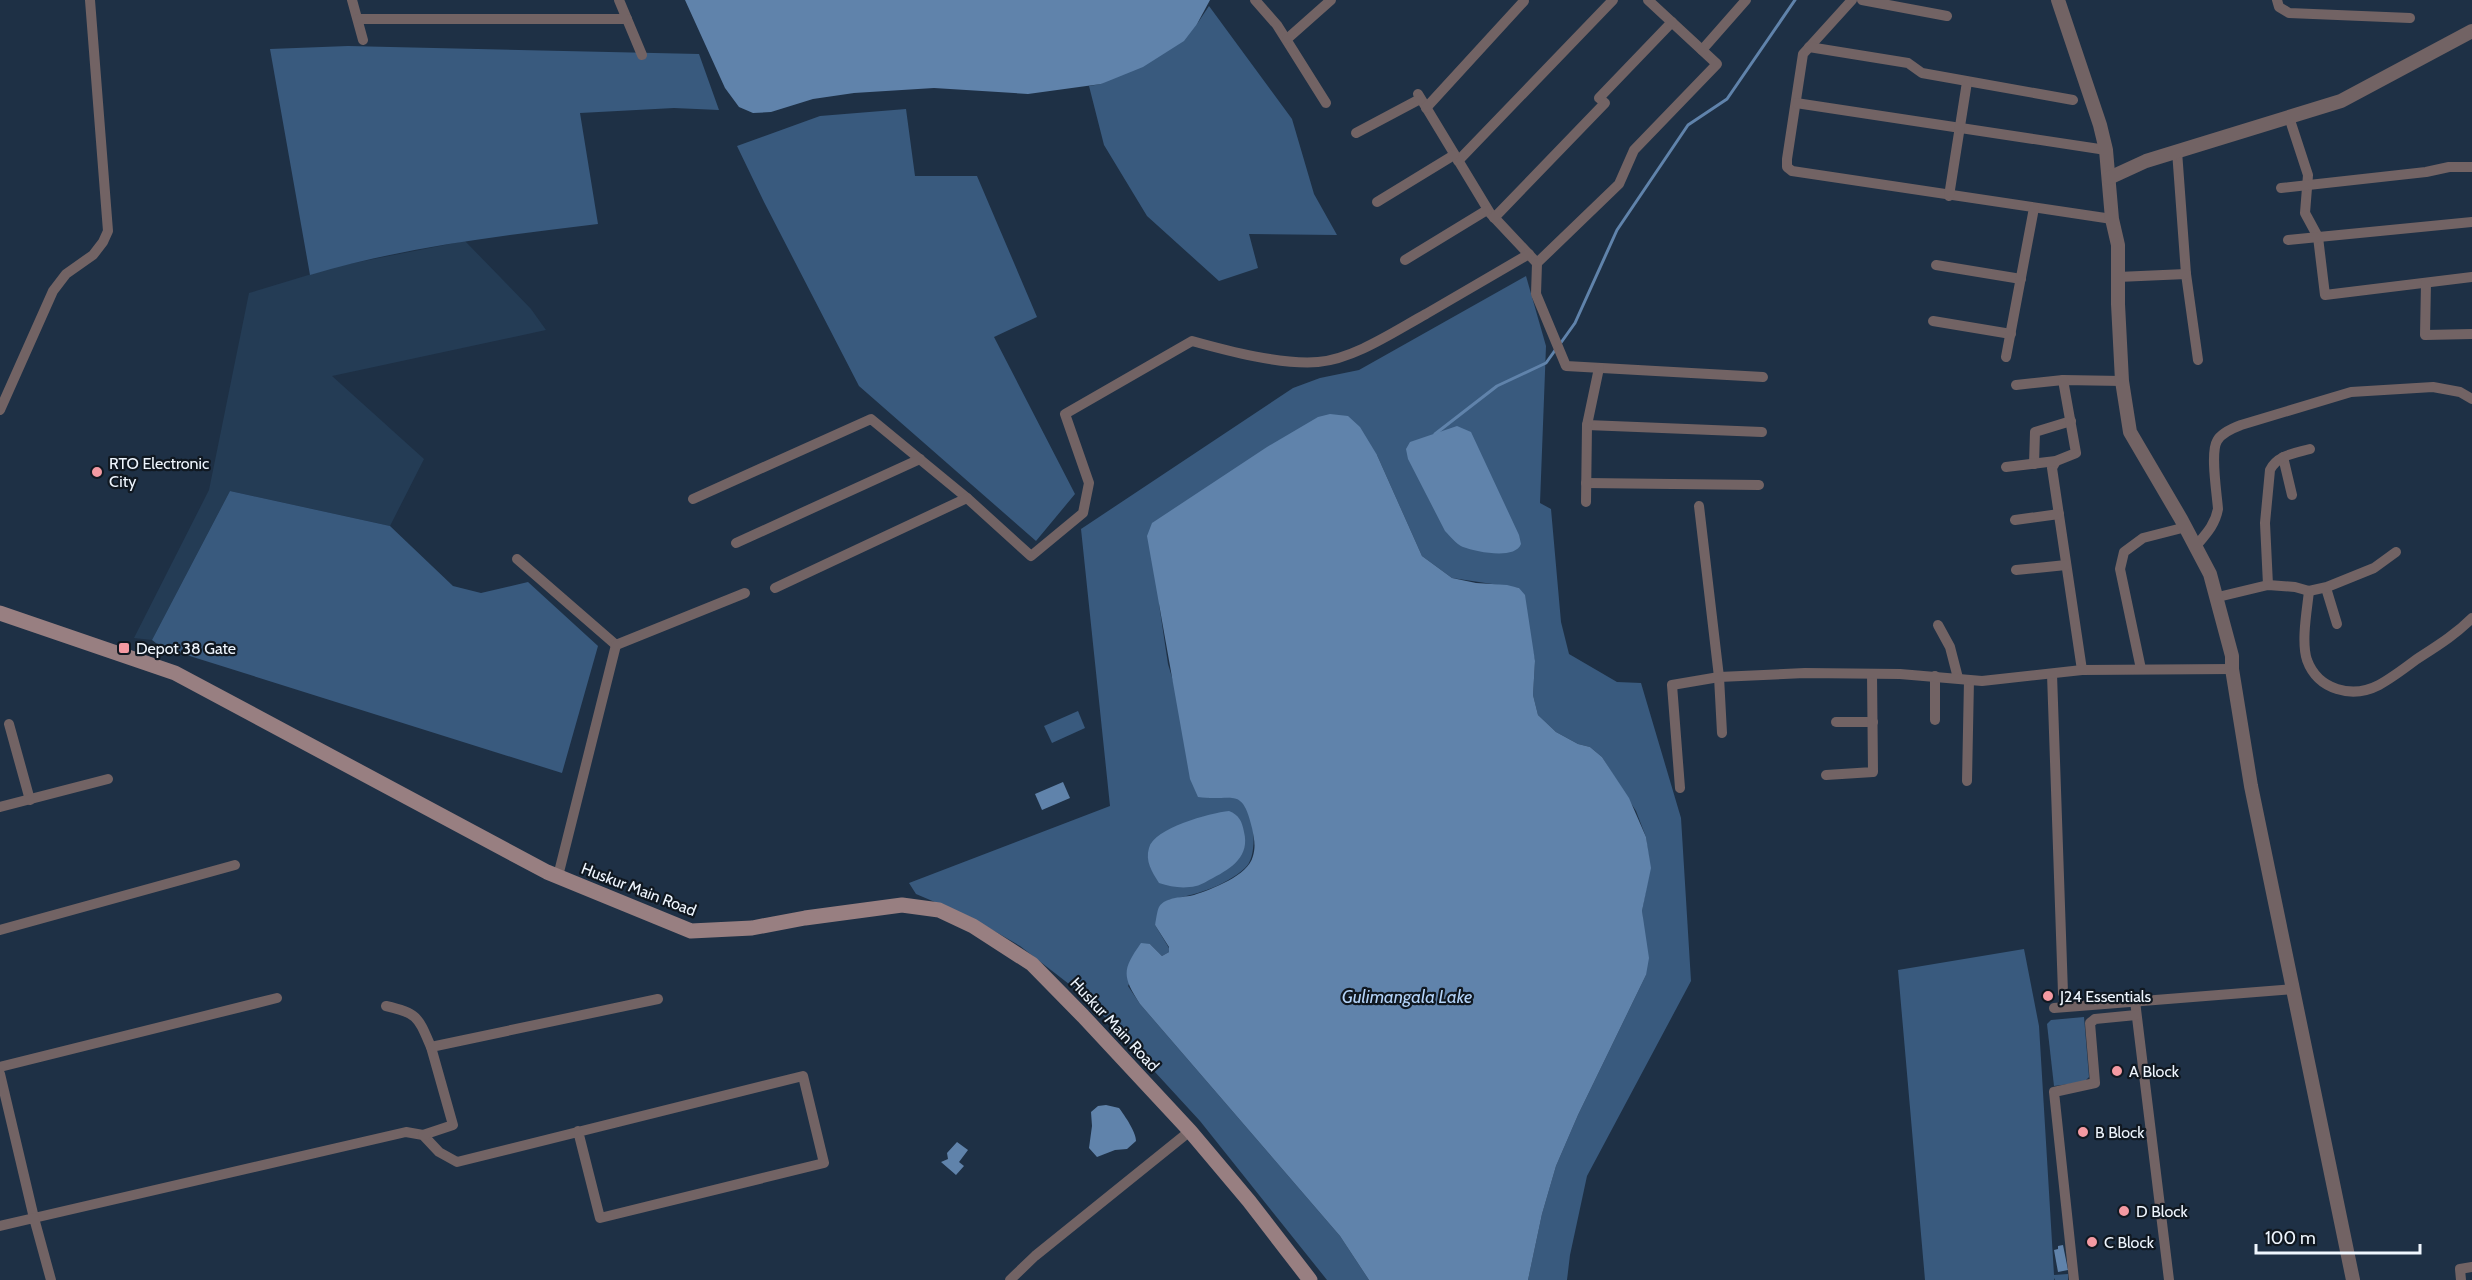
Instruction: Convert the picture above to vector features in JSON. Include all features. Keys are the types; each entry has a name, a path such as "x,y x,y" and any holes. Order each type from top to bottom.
{"main road":[{"name":"Huskur Main Road","path":"0,613 175,673 558,876 691,931 752,928 805,918 902,905 939,910 974,926 1032,964 1190,1131 1310,1280"}],"street":[{"path":"0,410 53,291 66,274 93,255 108,231 90,0"},
{"path":"352,0 363,40"},
{"path":"619,0 642,55"},
{"path":"1255,0 1287,39 1326,103"},
{"path":"1287,39 1331,0"},
{"path":"1377,202 1456,158 1613,0"},
{"path":"1702,50 1746,0"},
{"path":"1852,0 1803,54 1786,159 1792,171 2112,219"},
{"path":"1862,0 1947,16"},
{"path":"2058,0 2100,124 2106,150 2112,219 2118,245 2122,381 2130,432 2186,527 2218,597 2232,656 2250,786 2353,1280"},
{"path":"2277,0 2279,7 2289,13 2410,18"},
{"path":"1356,133 1421,100 1524,1"},
{"path":"1537,263 1619,184 1634,150 1717,64 1672,22 1656,3"},
{"path":"358,19 627,19"},
{"path":"1405,260 1491,214 1605,103 1599,98 1672,22"},
{"path":"2109,178 2146,161 2341,101 2472,31"},
{"path":"1809,47 1908,63 1922,73 2073,100"},
{"path":"1949,196 1967,82"},
{"path":"1421,100 1491,214 1537,263 1536,294 1566,366 1763,377"},
{"path":"1796,103 2106,150"},
{"path":"2289,117 2308,175 2305,213 2318,237 2325,296 2472,277"},
{"path":"2177,151 2186,274 2198,360"},
{"path":"2281,188 2426,172 2449,167 2472,167"},
{"path":"2006,357 2034,208"},
{"path":"2288,240 2472,222"},
{"path":"693,499 871,419 967,498 1031,556 1083,513 1089,483 1065,414 1192,340 1239,352 1291,360 1318,362 1348,353 1388,336 1529,254"},
{"path":"1936,266 2021,279"},
{"path":"2118,277 2186,274"},
{"path":"2426,283 2425,335 2472,334"},
{"path":"1933,321 2011,334"},
{"path":"1586,502 1587,425 1599,368"},
{"path":"2016,385 2063,380 2122,381"},
{"path":"2006,467 2056,461 2076,453 2063,380"},
{"path":"2196,546 2216,518 2218,509 2214,451 2217,440 2227,431 2241,424 2351,392 2433,387 2460,392 2472,399"},
{"path":"2034,464 2035,432 2071,421"},
{"path":"1587,425 1762,432"},
{"path":"2268,585 2265,523 2268,482 2273,463 2283,457 2310,449"},
{"path":"2283,457 2292,495"},
{"path":"736,543 920,459"},
{"path":"2056,461 2052,468 2082,670"},
{"path":"1586,483 1759,485"},
{"path":"775,588 967,498"},
{"path":"1699,506 1719,677 1722,733"},
{"path":"2015,520 2059,514"},
{"path":"2141,669 2120,569 2124,552 2143,538 2186,527"},
{"path":"2218,597 2268,585 2295,587 2309,591 2326,588 2374,568 2396,552"},
{"path":"517,559 616,645"},
{"path":"2016,570 2066,565"},
{"path":"2326,588 2337,624"},
{"path":"2309,591 2305,631 2307,659 2327,686 2342,691 2360,691 2378,685 2454,636 2472,618"},
{"path":"616,645 745,593"},
{"path":"1938,625 1963,679 1967,781"},
{"path":"558,876 616,645"},
{"path":"1680,788 1672,685 1719,677 1805,673 2004,680 2082,670 2232,669"},
{"path":"1827,776 1873,772 1872,674"},
{"path":"2052,674 2063,993"},
{"path":"1935,676 1935,720"},
{"path":"1836,722 1873,722"},
{"path":"9,724 30,800"},
{"path":"0,807 108,779"},
{"path":"0,930 235,864"},
{"path":"2054,1008 2293,989"},
{"path":"0,1067 277,998"},
{"path":"431,1047 658,999"},
{"path":"2135,1001 2169,1280"},
{"path":"2120,1002 2121,1017"},
{"path":"0,1226 406,1132 423,1135 453,1125 431,1047 421,1023 413,1014 386,1006"},
{"path":"2074,1280 2054,1092 2095,1083 2090,1023 2095,1019 2136,1015"},
{"path":"0,1074 51,1280"},
{"path":"423,1135 439,1152 457,1162 578,1131 803,1076 824,1163 600,1218 578,1131"},
{"path":"1010,1280 1035,1256 1190,1131"},
{"path":"2461,1280 2460,1269 2472,1267"}],"shaded area":[{"path":"1209,6 1292,119 1314,194 1337,235 1249,234 1258,268 1219,281 1147,216 1104,145 1089,86 1101,84 1197,24"},
{"path":"348,46 699,54 719,110 674,108 580,113 598,224 416,250 310,275 270,49"},
{"path":"906,109 915,176 977,176 1037,317 994,337 1075,494 1036,541 859,386 737,146 820,116"},
{"path":"465,241 531,309 546,330 332,376 424,459 390,526 230,491 152,640 134,638 209,490 249,293 338,266"},
{"path":"1526,276 1546,346 1540,503 1551,509 1561,622 1569,654 1617,682 1641,683 1681,818 1691,981 1587,1176 1567,1280 1528,1280 1542,1214 1556,1166 1578,1115 1646,975 1642,911 1650,868 1646,837 1636,811 1602,757 1590,747 1578,744 1556,732 1538,715 1533,695 1535,661 1519,588 1452,578 1422,556 1377,455 1159,604 1168,664 1208,798 1232,798 1240,800 1245,805 1252,822 1254,844 1249,862 1237,875 1209,889 1168,900 1155,925 1169,948 1169,952 1162,956 1150,944 1128,986 1140,1004 1340,1236 1369,1280 1327,1280 1200,1121 1087,998 1020,946 970,917 916,894 909,883 1110,806 1081,529 1293,388 1320,378 1359,370"},
{"path":"230,491 390,526 453,586 481,593 528,582 598,646 562,773 161,647 152,640"},
{"path":"1078,711 1085,728 1052,743 1044,726"},
{"path":"2024,949 2039,1026 2054,1275 2068,1274 2068,1280 2055,1280 2054,1278 2054,1280 1925,1280 1898,970"},
{"path":"2084,1017 2089,1077 2084,1082 2054,1086 2047,1024 2051,1020"}],"water":[{"path":"685,0 1210,0 1197,24 1184,41 1143,67 1101,84 1028,94 934,88 854,93 813,99 771,112 753,113 739,107 725,88"},
{"name":"Gulimangala Lake","path":"1330,414 1348,416 1360,427 1377,455 1422,556 1452,578 1476,583 1507,585 1519,588 1525,595 1535,661 1533,695 1538,715 1556,732 1578,744 1590,747 1602,757 1629,798 1646,837 1651,868 1642,911 1649,958 1646,975 1578,1115 1556,1166 1542,1214 1528,1280 1369,1280 1340,1236 1140,1004 1127,980 1130,960 1141,943 1150,944 1162,956 1169,952 1169,947 1155,925 1158,909 1162,903 1170,899 1194,895 1237,876 1250,863 1254,849 1248,815 1240,801 1234,798 1198,797 1190,779 1147,536 1152,523 1267,447 1318,417"},
{"path":"1457,426 1471,432 1519,535 1521,544 1511,552 1477,551 1463,547 1456,542 1445,531 1408,459 1406,449 1410,442"},
{"path":"1063,782 1070,798 1042,810 1035,794"},
{"path":"1229,811 1240,819 1244,832 1244,848 1238,860 1227,870 1198,885 1182,887 1159,883 1148,857 1153,841 1161,834 1184,823"},
{"path":"1098,1106 1119,1108 1132,1129 1136,1141 1127,1149 1115,1150 1097,1157 1089,1148 1091,1112"},
{"path":"957,1142 968,1150 959,1162 964,1166 956,1175 941,1162 948,1159 947,1153"},
{"path":"2063,1245 2068,1270 2058,1272 2054,1250"}],"waterway":[{"path":"1560,344 1575,323 1617,230 1688,125 1727,99 1795,0"},
{"path":"1435,434 1497,386 1546,363 1556,349"}],"place":[{"name":"RTO Electronic City","path":"97,472"},
{"name":"Depot 38 Gate","path":"124,648"},
{"name":"J24 Essentials","path":"2048,996"},
{"name":"A Block","path":"2117,1071"},
{"name":"B Block","path":"2083,1132"},
{"name":"D Block","path":"2124,1211"},
{"name":"C Block","path":"2092,1242"}]}
